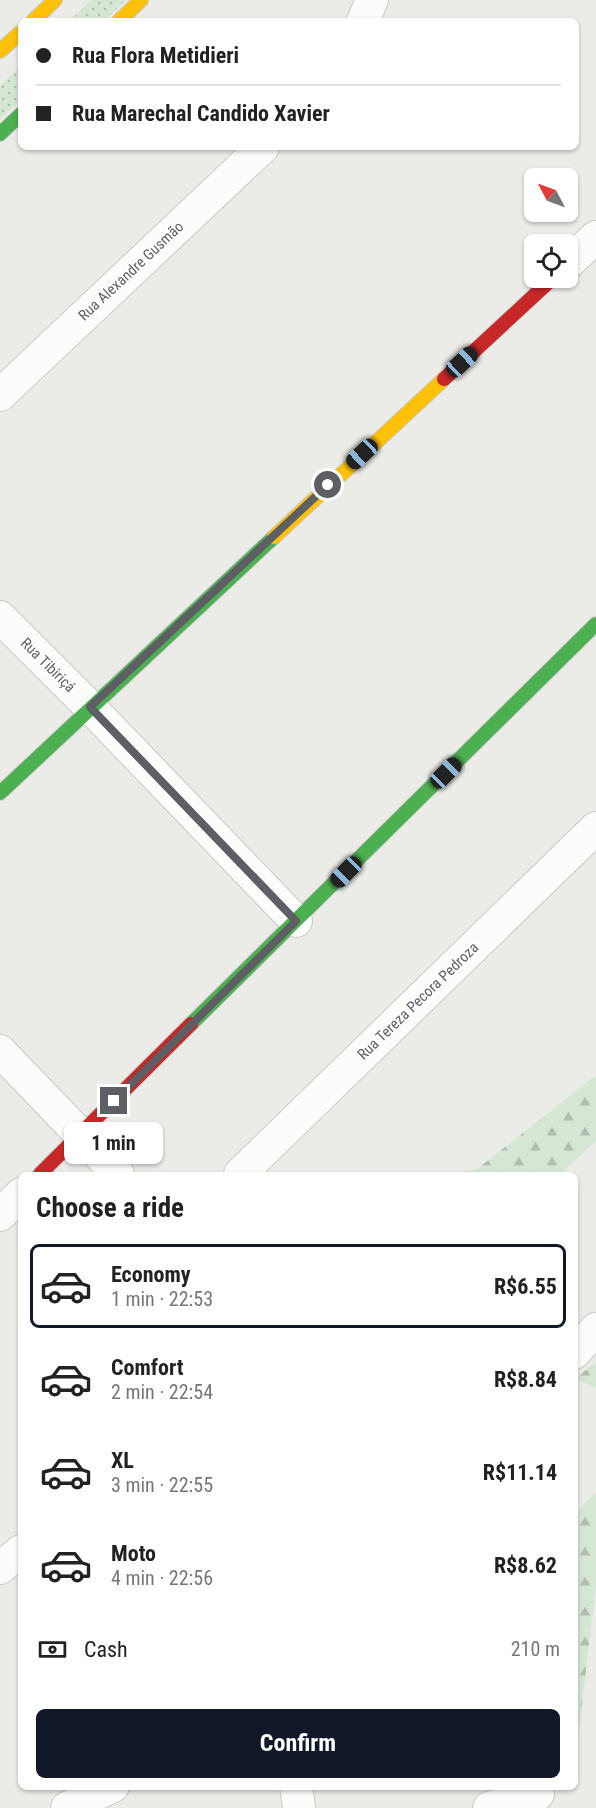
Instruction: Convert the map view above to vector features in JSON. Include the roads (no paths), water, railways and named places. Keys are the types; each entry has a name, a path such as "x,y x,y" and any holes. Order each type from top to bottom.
{"street":[{"path":"36,18 55,0"},
{"path":"122,18 141,0"},
{"path":"364,18 372,0"},
{"path":"0,51 18,35"},
{"path":"0,134 18,117"},
{"name":"Rua Alexandre Gusmão","path":"0,395 260,150"},
{"path":"578,254 596,237"},
{"path":"0,793 541,288"},
{"name":"Rua Tibiriçá","path":"0,617 296,921"},
{"path":"42,1172 596,624"},
{"name":"Rua Tereza Pecora Pedroza","path":"242,1172 596,828"},
{"path":"0,1051 116,1172"},
{"path":"0,1215 18,1197"},
{"path":"578,1349 596,1329"},
{"path":"0,1568 18,1553"},
{"path":"67,1808 105,1790"},
{"path":"297,1790 299,1808"},
{"path":"489,1808 538,1796"}]}
